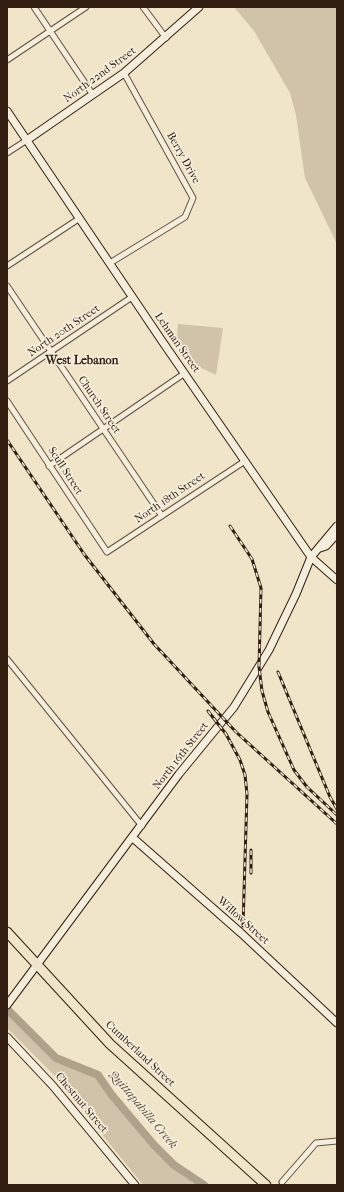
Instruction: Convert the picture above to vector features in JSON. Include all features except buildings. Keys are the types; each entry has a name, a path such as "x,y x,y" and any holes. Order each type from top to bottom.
{"highway":[{"name":"Cumberland Street","path":"7,932 110,1044 266,1185"}],"main road":[{"name":"North 22nd Street","path":"27,140 124,73 166,38 199,7"},
{"name":"Lehman Street","path":"7,111 132,297 311,556 337,580"},
{"name":"North 16th Street","path":"8,1005 142,826 179,774 234,707 251,682 283,623 311,556 320,548 324,540 337,526"},
{"name":"North 16th Street","path":"320,548 326,546 337,534"},
{"name":"Willow Street","path":"133,838 241,933 337,1023"},
{"name":"Chestnut Street","path":"7,1037 53,1086 135,1185"}],"street":[{"path":"34,7 93,95"},
{"path":"7,60 86,7"},
{"path":"143,7 166,38"},
{"name":"Berry Drive","path":"110,263 185,217 193,198 124,73"},
{"name":"North 22nd Street","path":"7,153 27,140"},
{"path":"7,266 80,218"},
{"name":"Church Street","path":"7,286 162,516"},
{"name":"North 20th Street","path":"7,381 132,297"},
{"path":"49,466 104,430 185,373"},
{"name":"Scull Street","path":"7,401 107,552"},
{"name":"North 18th Street","path":"107,552 245,461"},
{"path":"7,659 142,826"},
{"path":"282,1182 316,1143 337,1141"}],"shaded area":[{"path":"234,7 337,7 337,244 305,178 296,115 290,93 254,31"},
{"path":"178,324 223,328 216,375 193,364 183,353 177,339"},
{"path":"8,1014 54,1060 98,1079 109,1096 153,1149 172,1167 200,1185 143,1185 52,1073 7,1028"}],"waterway":[{"name":"Quittapahilla Creek","path":"7,1009 56,1058 98,1075 111,1094 154,1145 174,1165 204,1185"}],"railway":[{"path":"7,440 84,554 154,644 236,732 337,824"},
{"path":"230,526 252,559 261,588 259,667 262,691 268,712 294,770 307,787 337,815"},
{"path":"278,672 330,797 337,809"},
{"path":"208,711 226,734 240,760 245,775 247,794 243,926"},
{"path":"251,850 251,873"}],"district":[{"name":"West Lebanon","path":"82,361"}]}
